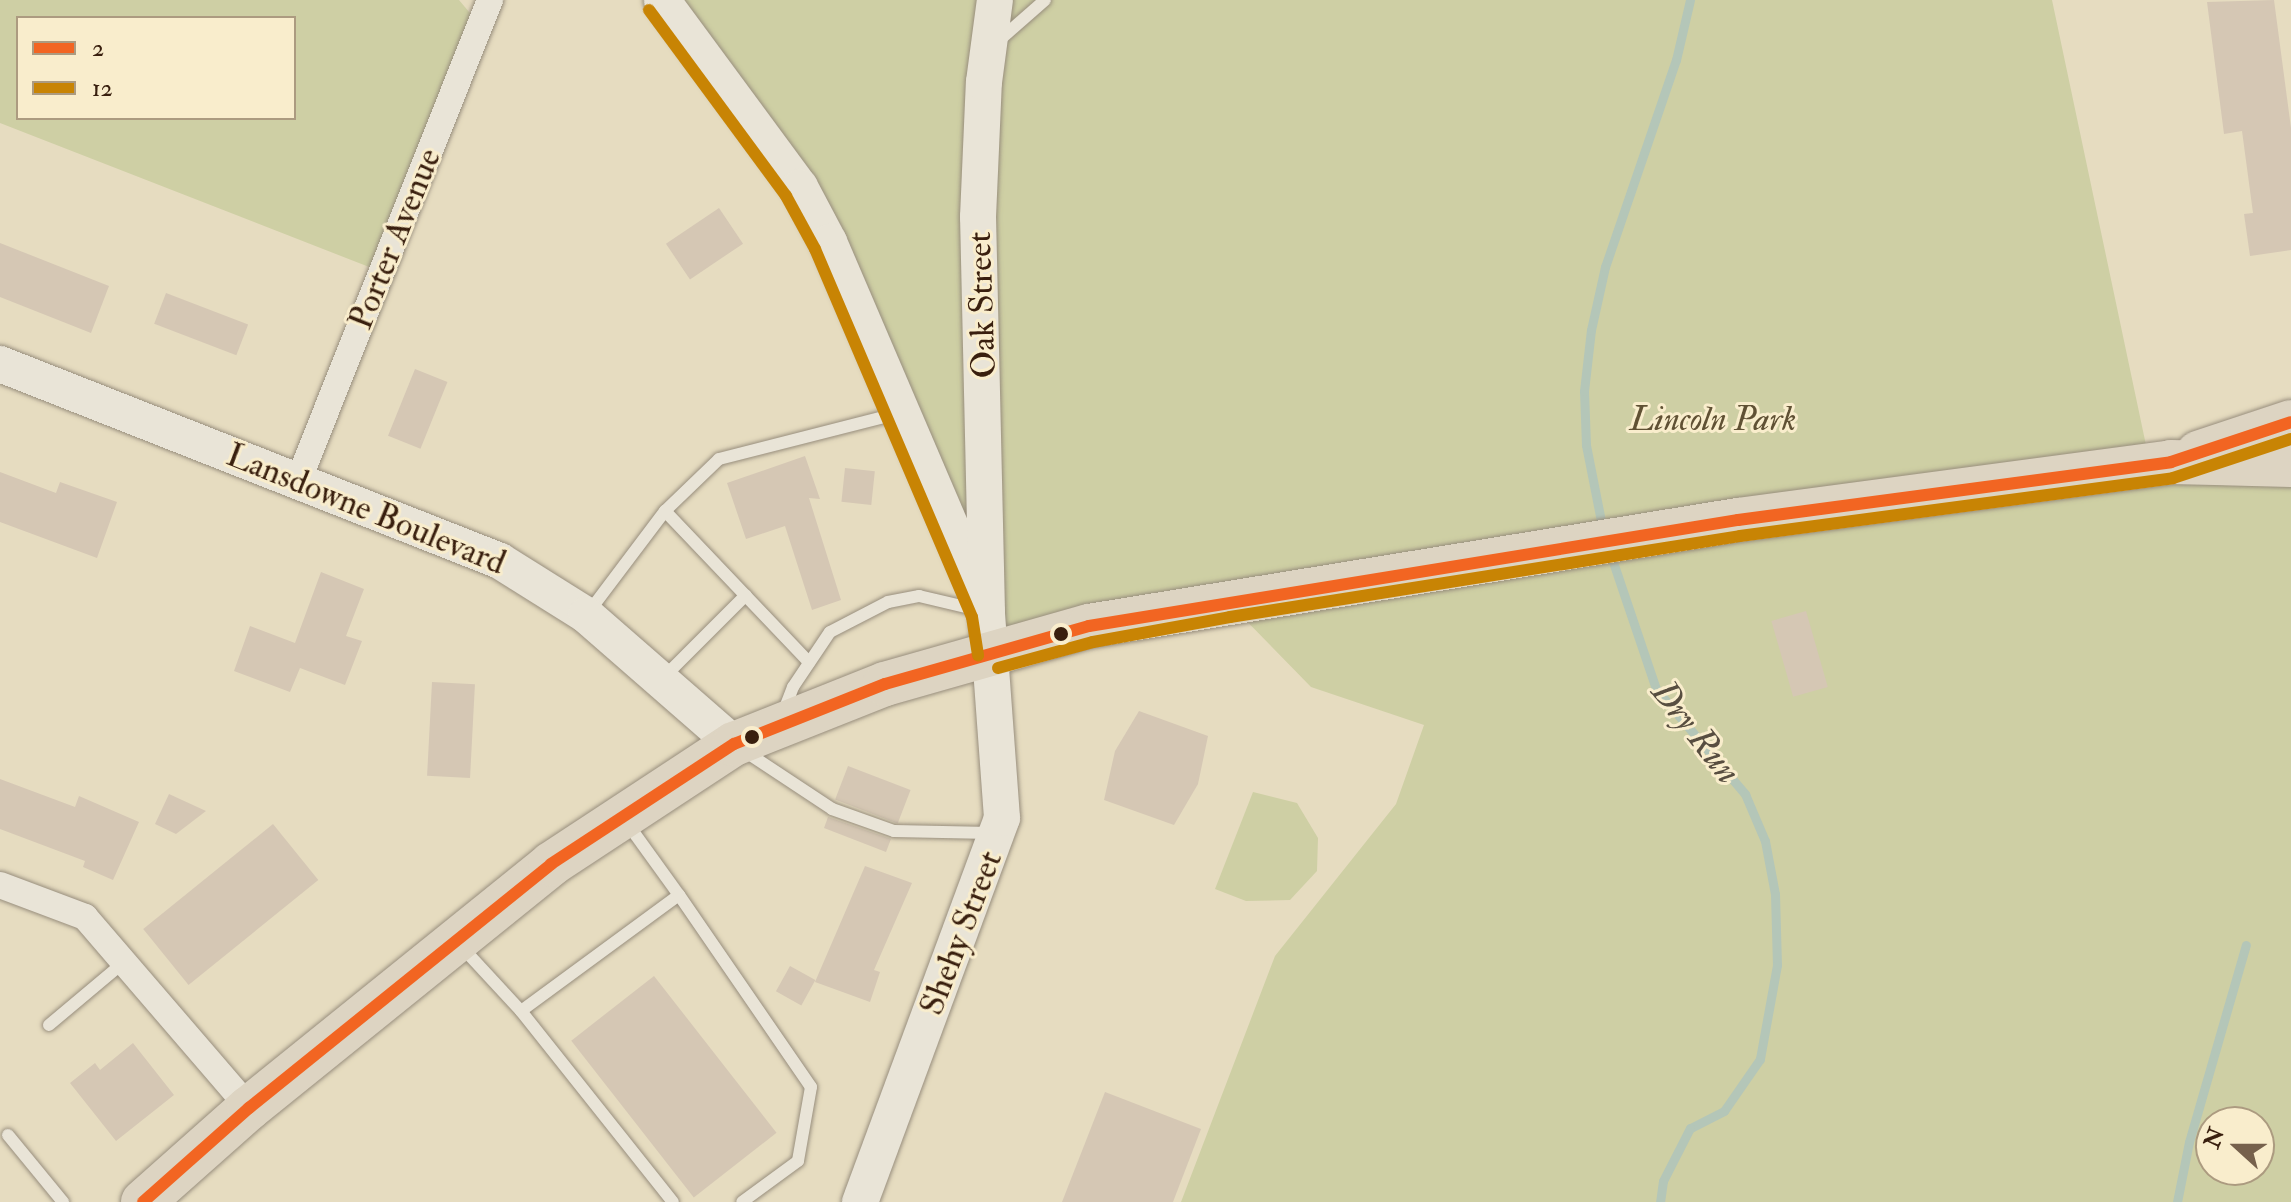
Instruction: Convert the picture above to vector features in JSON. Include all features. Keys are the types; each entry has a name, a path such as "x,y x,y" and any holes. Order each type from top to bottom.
{"highway":[{"path":"2157,464 2291,422"},
{"path":"157,1197 249,1108 455,939 621,816 734,744 779,723 885,684 991,632 1089,626 1227,601 1738,520 2157,464 2291,465"}],"street":[{"name":"Porter Avenue","path":"299,479 490,0"},
{"path":"662,0 800,187 902,412 991,632"},
{"name":"Oak Street","path":"991,632 978,217 988,50 995,0"},
{"name":"Lansdowne Boulevard","path":"0,364 299,479 500,561 586,615 734,744"},
{"name":"Shehy Street","path":"860,1202 1002,818 991,632"},
{"path":"0,885 85,917 249,1108"}],"lane":[{"path":"988,50 1045,0"},
{"path":"586,615 665,511 719,459 902,412"},
{"path":"665,511 809,662"},
{"path":"661,681 746,595"},
{"path":"779,723 793,687 830,632 888,602 919,596 991,632"},
{"path":"734,744 832,809 894,831 998,833"},
{"path":"621,816 811,1087 798,1161 742,1202"},
{"path":"521,1011 679,895"},
{"path":"455,939 521,1011 673,1202"},
{"path":"49,1025 124,962"},
{"path":"8,1135 63,1202"}],"green space":[{"path":"0,0 459,0 480,25 382,272 0,123"},
{"name":"Lincoln Park","path":"662,0 2052,0 2150,464 2291,465 2291,1202 1181,1202 1275,956 1396,804 1424,725 1311,687 1227,601 994,653 829,242"},
{"path":"1253,792 1297,803 1318,838 1317,871 1290,900 1246,901 1215,889"}],"building":[{"path":"2274,0 2291,128 2291,250 2250,256 2244,214 2253,213 2242,131 2224,134 2207,2"},
{"path":"719,208 743,244 690,279 666,244"},
{"path":"0,243 109,286 91,333 0,297"},
{"path":"166,293 248,325 236,355 154,324"},
{"path":"415,369 447,382 420,449 388,436"},
{"path":"805,456 820,499 809,498 841,600 812,610 785,526 746,539 727,483"},
{"path":"845,468 875,471 871,505 841,502"},
{"path":"0,472 56,493 60,482 117,502 97,558 0,522"},
{"path":"321,572 364,589 346,636 362,641 345,685 300,668 290,692 234,671 250,626 295,643"},
{"path":"1806,611 1828,687 1793,697 1771,621"},
{"path":"432,682 475,684 470,778 427,776"},
{"path":"1139,711 1208,736 1198,784 1174,825 1104,800 1115,751"},
{"path":"848,766 911,790 898,824 835,800"},
{"path":"0,779 75,807 79,796 139,822 113,880 83,867 85,861 0,829"},
{"path":"169,794 206,811 176,834 155,824"},
{"path":"828,817 891,839 886,852 824,828"},
{"path":"273,824 318,880 189,985 143,929"},
{"path":"865,866 912,883 874,970 880,972 870,1002 815,982"},
{"path":"790,966 815,980 801,1005 776,991"},
{"path":"654,976 777,1133 694,1197 571,1041"},
{"path":"133,1043 174,1095 116,1141 70,1083 95,1063 100,1070"},
{"path":"1105,1092 1201,1129 1173,1202 1062,1202"}],"waterway":[{"name":"Dry Run","path":"1603,531 1586,445 1584,391 1591,330 1605,267 1676,60 1690,0"},
{"name":"Dry Run","path":"1610,553 1656,689 1745,794 1765,841 1775,894 1777,965 1760,1059 1724,1111 1690,1128 1663,1181 1660,1202"},
{"path":"2177,1202 2189,1142 2246,945"}],"transit line":[{"name":"12","path":"649,10 786,196 815,249 972,617 978,656"},
{"name":"2","path":"143,1202 249,1108 551,864 734,744 885,684 1089,626 1738,520 2171,462 2291,422"},
{"name":"12","path":"998,668 1093,642 1230,617 1740,536 2173,478 2291,439"}]}
